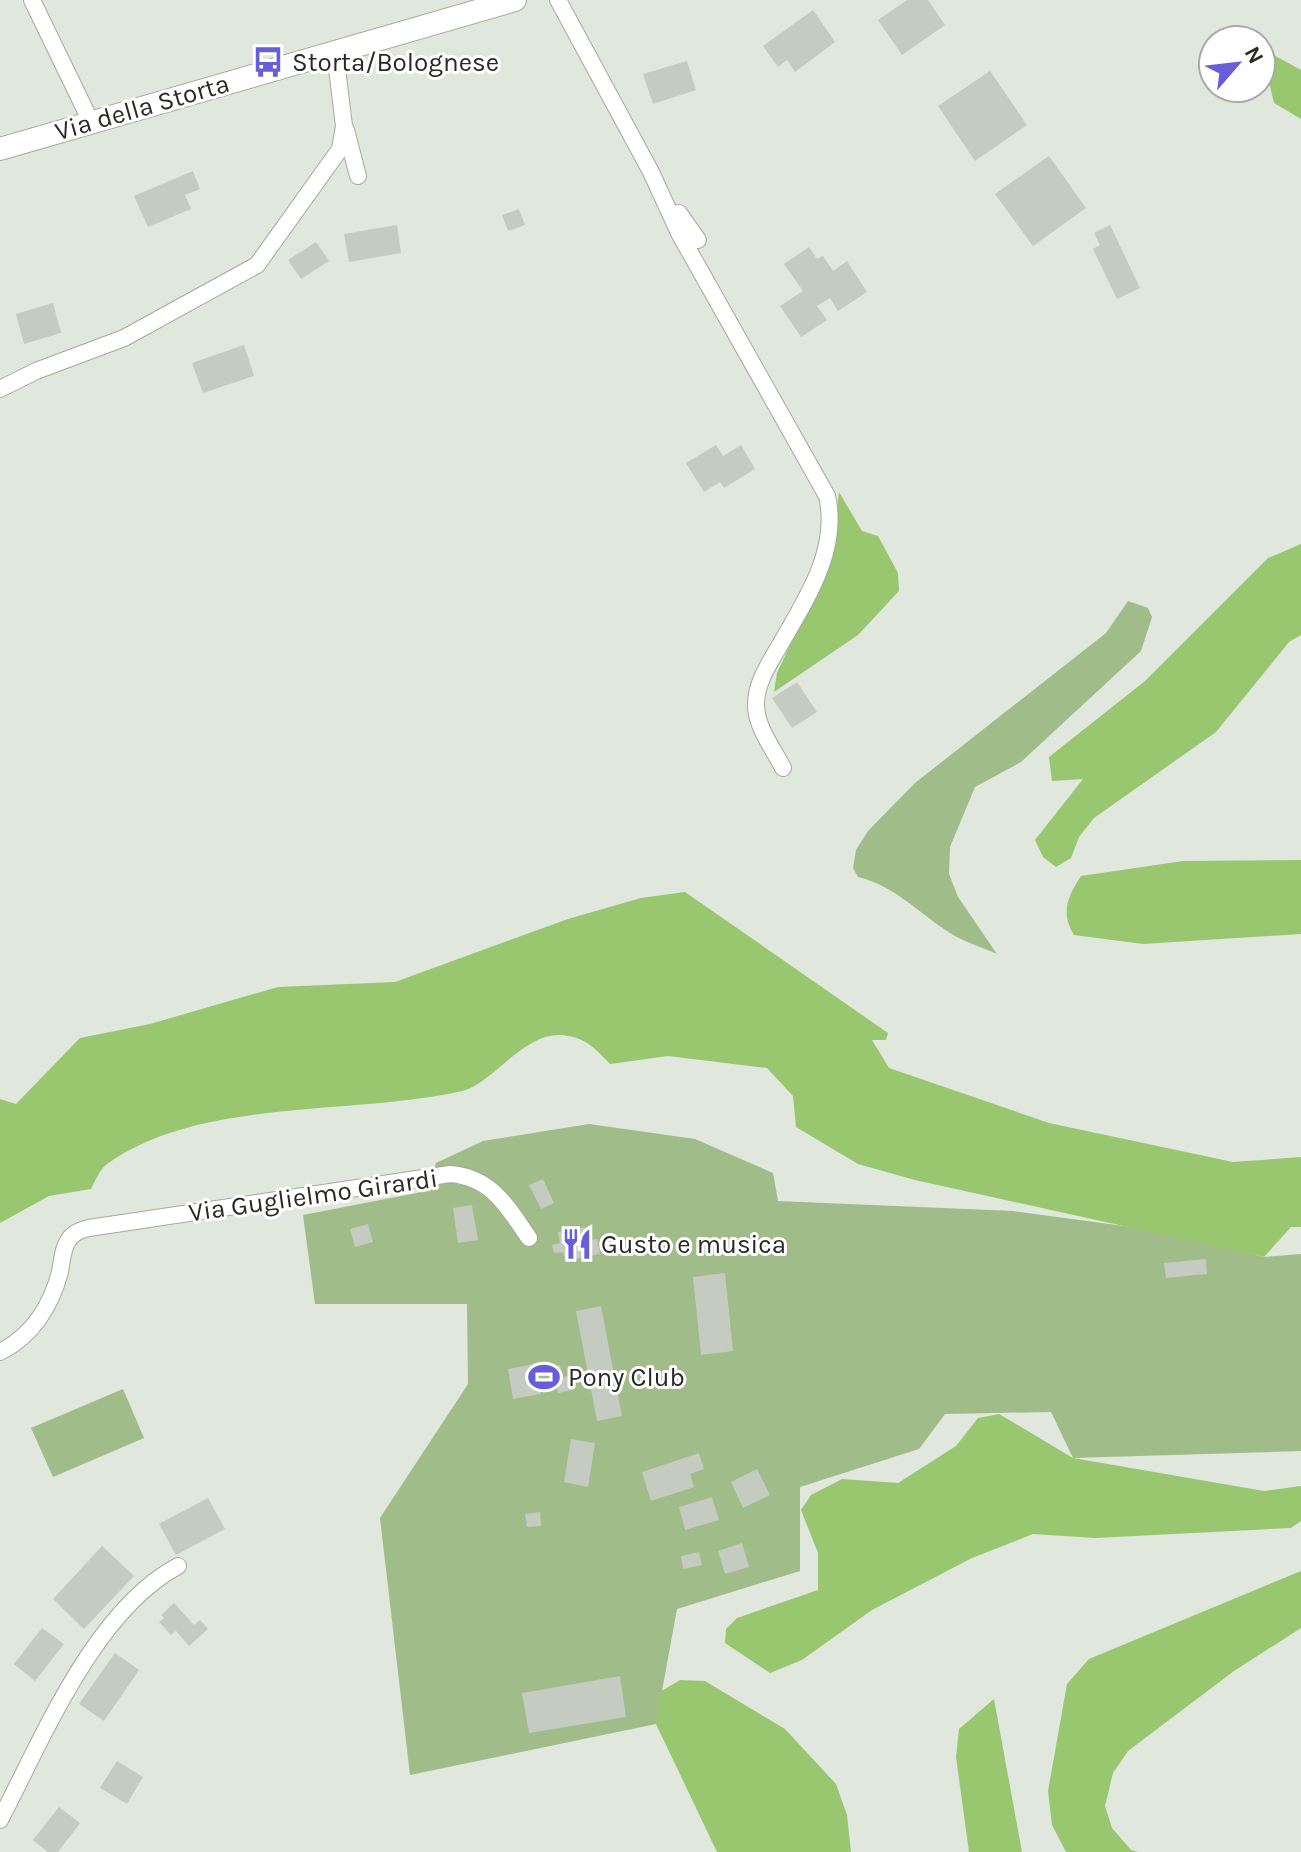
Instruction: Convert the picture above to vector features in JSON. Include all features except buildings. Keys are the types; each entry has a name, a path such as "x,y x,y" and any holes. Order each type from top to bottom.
{"main road":[{"name":"Via della Storta","path":"0,149 515,0"}],"street":[{"path":"32,0 91,122"},
{"path":"558,0 706,281 819,479 830,509 829,534 816,580 763,674 757,693 757,716 783,768"},
{"path":"335,52 343,117 358,176"},
{"path":"0,389 36,371 124,338 257,265 334,162 342,142 343,117"},
{"path":"651,172 698,240"},
{"name":"Via Guglielmo Girardi","path":"0,1352 29,1331 44,1311 57,1282 66,1244 73,1235 89,1228 450,1174 467,1177 492,1189 529,1238"},
{"path":"0,1820 68,1692 99,1642 145,1588 178,1566"}],"green space":[{"path":"1277,57 1301,70 1301,119 1276,104"},
{"path":"839,492 862,531 878,536 898,573 899,591 858,635 774,692 777,673 832,556"},
{"path":"1301,544 1301,635 1289,642 1216,732 1094,818 1079,837 1071,858 1056,867 1043,857 1035,840 1083,779 1052,781 1049,757 1145,681 1268,558"},
{"path":"1128,601 1148,608 1152,617 1141,651 1021,762 975,787 950,847 949,874 958,897 997,954 955,936 895,893 858,877 853,868 856,850 868,831 915,783 1106,633"},
{"path":"1301,860 1301,934 1143,944 1074,935 1067,919 1069,897 1081,876 1183,861"},
{"path":"685,892 888,1033 886,1040 872,1040 889,1068 1049,1123 1233,1162 1301,1157 1301,1227 1291,1227 1264,1257 915,1180 858,1164 796,1127 793,1096 767,1068 668,1056 610,1064 582,1040 560,1035 533,1042 484,1080 462,1091 419,1099 231,1118 186,1128 144,1143 107,1164 91,1189 49,1196 0,1223 0,1099 16,1104 80,1038 150,1024 278,987 395,982 568,919 641,898"},
{"path":"589,1124 695,1139 773,1173 778,1201 1013,1211 1154,1230 1264,1257 1301,1254 1301,1451 1073,1458 1051,1412 945,1414 919,1449 800,1487 800,1571 677,1609 656,1724 410,1775 380,1518 468,1384 467,1304 315,1304 303,1215 427,1191 436,1163 483,1141"},
{"path":"123,1389 144,1438 53,1477 31,1428"},
{"path":"999,1414 1073,1458 1264,1491 1301,1486 1301,1521 1291,1528 1095,1538 1033,1534 972,1558 872,1610 802,1660 770,1673 725,1643 726,1629 737,1618 818,1590 818,1553 801,1510 811,1495 842,1479 898,1483 956,1446 978,1418"},
{"path":"1301,1571 1301,1628 1234,1671 1128,1751 1113,1773 1105,1806 1112,1828 1131,1850 1138,1852 1066,1852 1052,1825 1048,1791 1067,1684 1089,1659"},
{"path":"680,1680 705,1681 785,1729 836,1784 847,1815 851,1852 717,1852 656,1724 660,1692"},
{"path":"994,1699 1022,1852 969,1852 956,1757 959,1729"}],"place":[{"name":"Storta/Bolognese","path":"268,62"},
{"name":"Gusto e musica","path":"577,1244"},
{"name":"Pony Club","path":"544,1377"}]}
